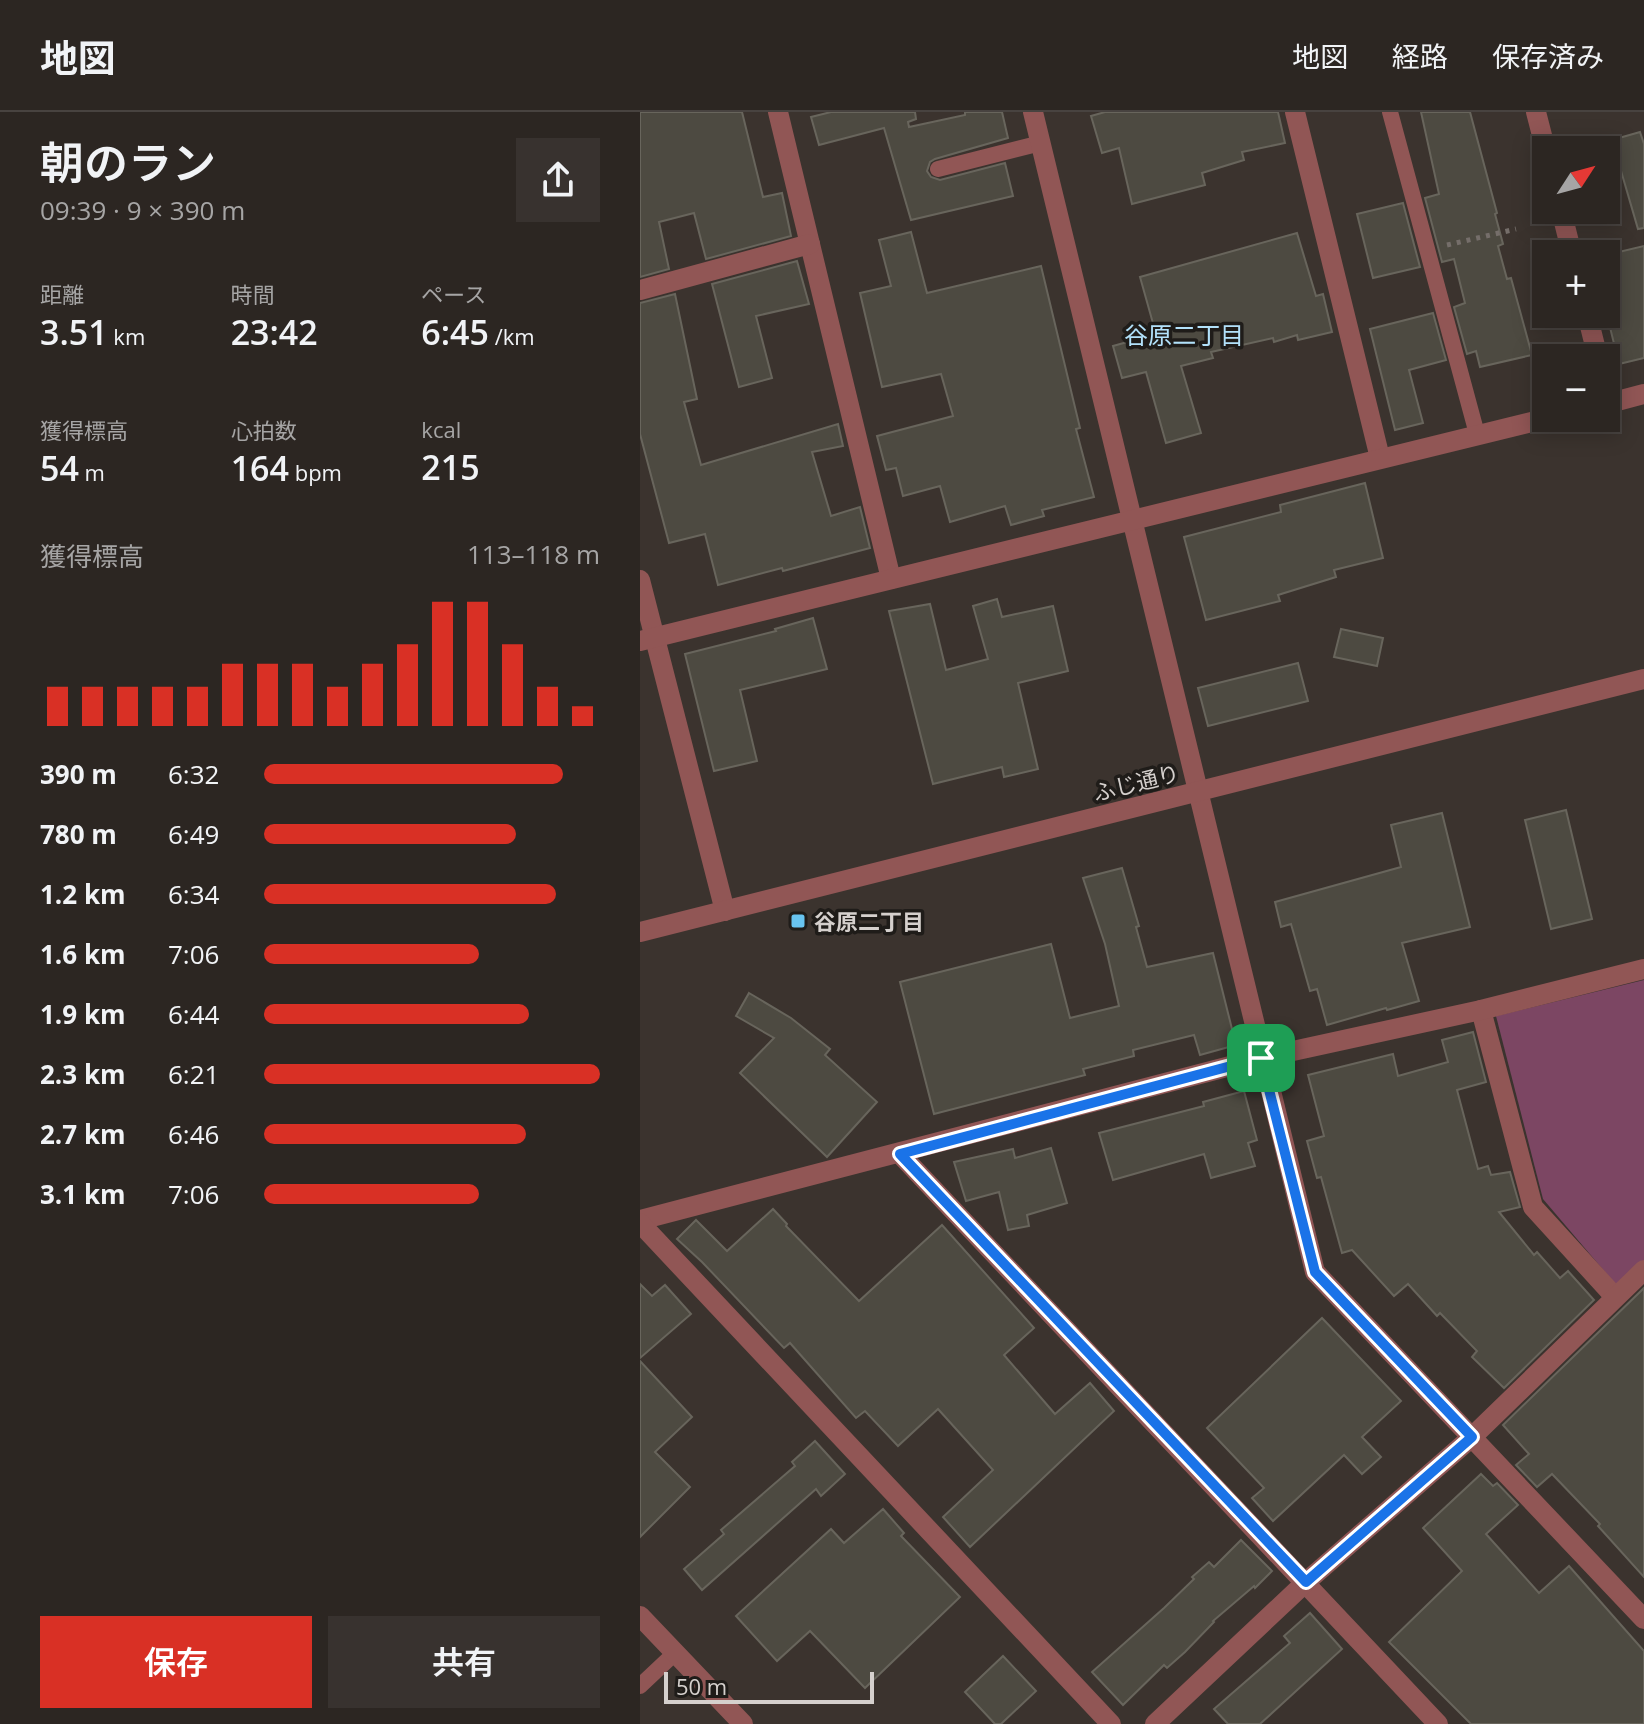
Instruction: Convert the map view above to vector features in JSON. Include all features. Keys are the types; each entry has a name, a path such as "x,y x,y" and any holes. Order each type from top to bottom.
{"street":[{"path":"778,112 891,579"},
{"path":"1295,112 1380,458"},
{"path":"1536,112 1542,136"},
{"path":"1037,113 1041,143 1315,1272 1642,1613"},
{"path":"640,290 810,244"},
{"path":"1620,398 1644,394"},
{"path":"647,640 1532,422"},
{"path":"640,580 647,640 725,911"},
{"name":"ふじ通り","path":"640,932 1644,679"},
{"path":"1111,1724 640,1222 1261,1058 1481,1010 1644,969"},
{"path":"1481,1010 1533,1207 1615,1297"},
{"path":"900,1154 1438,1724"},
{"path":"1155,1724 1306,1582 1472,1437 1644,1270"},
{"path":"640,1616 743,1724"}],"lane":[{"path":"1390,112 1477,434"},
{"path":"938,169 1041,143"},
{"path":"640,1686 675,1653"}],"path":[{"path":"1427,250 1516,229"}],"shaded area":[{"path":"1644,980 1644,1261 1617,1286 1543,1199 1496,1016"}],"building":[{"path":"640,112 742,112 763,197 782,193 791,236 706,259 694,213 659,222 669,269 640,277"},
{"path":"831,112 915,112 916,119 908,122 909,127 965,115 965,112 1002,112 1008,138 935,159 930,162 927,171 931,177 940,180 1005,163 1013,196 911,220 884,128 819,145 811,117"},
{"path":"1105,112 1278,112 1285,143 1242,152 1244,160 1202,173 1205,185 1132,204 1119,148 1102,153 1091,116"},
{"path":"1421,112 1470,112 1497,213 1503,244 1498,246 1507,279 1511,278 1532,355 1480,367 1476,351 1467,354 1454,307 1465,303 1454,259 1442,262 1425,198 1439,194"},
{"path":"1640,132 1644,144 1644,228 1638,229 1620,167 1620,138"},
{"path":"1403,203 1420,267 1373,278 1357,214"},
{"path":"911,232 927,293 1041,266 1094,497 1042,510 1044,516 1011,525 1005,506 950,522 940,486 903,496 896,468 886,470 877,436 953,416 941,374 882,387 860,293 891,286 879,240"},
{"path":"1297,233 1316,296 1323,294 1332,332 1298,340 1297,335 1274,342 1273,338 1211,352 1213,358 1181,366 1201,433 1166,443 1146,372 1122,378 1113,346 1156,334 1140,277"},
{"path":"1644,246 1644,358 1620,364 1620,344 1614,344 1610,328 1620,328 1620,252"},
{"path":"797,261 809,304 756,316 772,378 739,387 712,284"},
{"path":"675,294 697,399 684,402 701,465 838,424 843,446 812,452 831,516 860,507 870,548 718,585 705,534 669,543 640,434 640,303"},
{"path":"1433,313 1446,360 1409,370 1423,423 1395,430 1370,329"},
{"path":"1365,483 1383,558 1334,570 1336,577 1278,595 1280,601 1206,620 1184,537 1281,512 1280,505"},
{"path":"997,599 1002,617 1053,606 1068,671 1018,683 1038,769 1004,777 1002,767 933,784 889,611 930,604 946,670 988,659 973,606"},
{"path":"813,618 827,669 740,690 757,761 714,771 685,654 776,631"},
{"path":"1341,629 1383,638 1377,666 1334,657"},
{"path":"1298,663 1308,701 1208,726 1198,688"},
{"path":"1566,810 1592,919 1551,929 1525,820"},
{"path":"1442,813 1470,927 1402,943 1419,1001 1327,1025 1317,989 1310,991 1291,924 1281,927 1275,902 1401,867 1391,825"},
{"path":"1122,868 1147,967 1213,953 1236,1045 1200,1055 1194,1035 1133,1050 1134,1056 1083,1069 1085,1075 934,1114 900,982 1051,944 1070,1018 1119,1006 1105,944 1083,878"},
{"path":"749,993 791,1018 830,1049 825,1055 877,1102 827,1157 740,1073 774,1038 736,1016"},
{"path":"1473,1032 1486,1082 1457,1090 1478,1169 1488,1166 1491,1175 1510,1172 1520,1207 1499,1212 1534,1255 1537,1252 1560,1278 1568,1271 1594,1300 1504,1388 1472,1357 1477,1351 1440,1313 1437,1316 1408,1284 1394,1296 1352,1250 1342,1253 1321,1177 1317,1178 1307,1141 1324,1136 1308,1075 1393,1054 1398,1076 1448,1062 1442,1040"},
{"path":"1244,1091 1257,1140 1248,1143 1255,1166 1211,1178 1204,1154 1113,1180 1099,1133 1204,1106 1203,1102"},
{"path":"1051,1148 1067,1203 1027,1215 1029,1226 1008,1230 999,1192 966,1201 954,1162 1013,1149 1015,1158"},
{"path":"773,1209 859,1301 942,1225 1034,1328 1004,1355 1055,1414 1090,1383 1114,1411 970,1547 943,1517 993,1470 938,1409 898,1446 865,1411 856,1418 790,1343 784,1348 677,1239 696,1220 727,1251"},
{"path":"640,1284 652,1296 665,1285 691,1314 640,1358"},
{"path":"1644,1288 1644,1577 1598,1526 1600,1524 1552,1474 1537,1487 1516,1465 1529,1454 1503,1425"},
{"path":"1322,1318 1401,1401 1362,1437 1381,1457 1362,1474 1344,1455 1273,1521 1252,1498 1264,1488 1207,1428"},
{"path":"640,1361 692,1417 655,1452 690,1487 640,1537"},
{"path":"815,1441 845,1474 821,1496 816,1489 702,1590 684,1569 724,1534 721,1530 795,1466 792,1462"},
{"path":"1481,1474 1493,1486 1497,1483 1518,1505 1486,1534 1539,1593 1569,1566 1644,1651 1644,1724 1471,1724 1389,1642 1462,1571 1423,1528"},
{"path":"883,1509 904,1533 901,1536 960,1597 865,1688 810,1631 777,1661 736,1616 831,1529 844,1543"},
{"path":"1241,1540 1272,1571 1123,1705 1092,1672 1164,1608 1194,1579 1192,1577 1209,1562 1214,1567"},
{"path":"1310,1613 1342,1649 1260,1724 1228,1724 1214,1709 1290,1643 1284,1636"},
{"path":"1003,1656 1036,1691 1001,1724 995,1724 965,1692"}],"place":[{"name":"谷原二丁目","path":"798,921"}],"district":[{"name":"谷原二丁目","path":"1184,334"}],"route":[{"path":"1261,1058 1315,1272 1472,1437 1306,1582 900,1154 1261,1058"}]}
